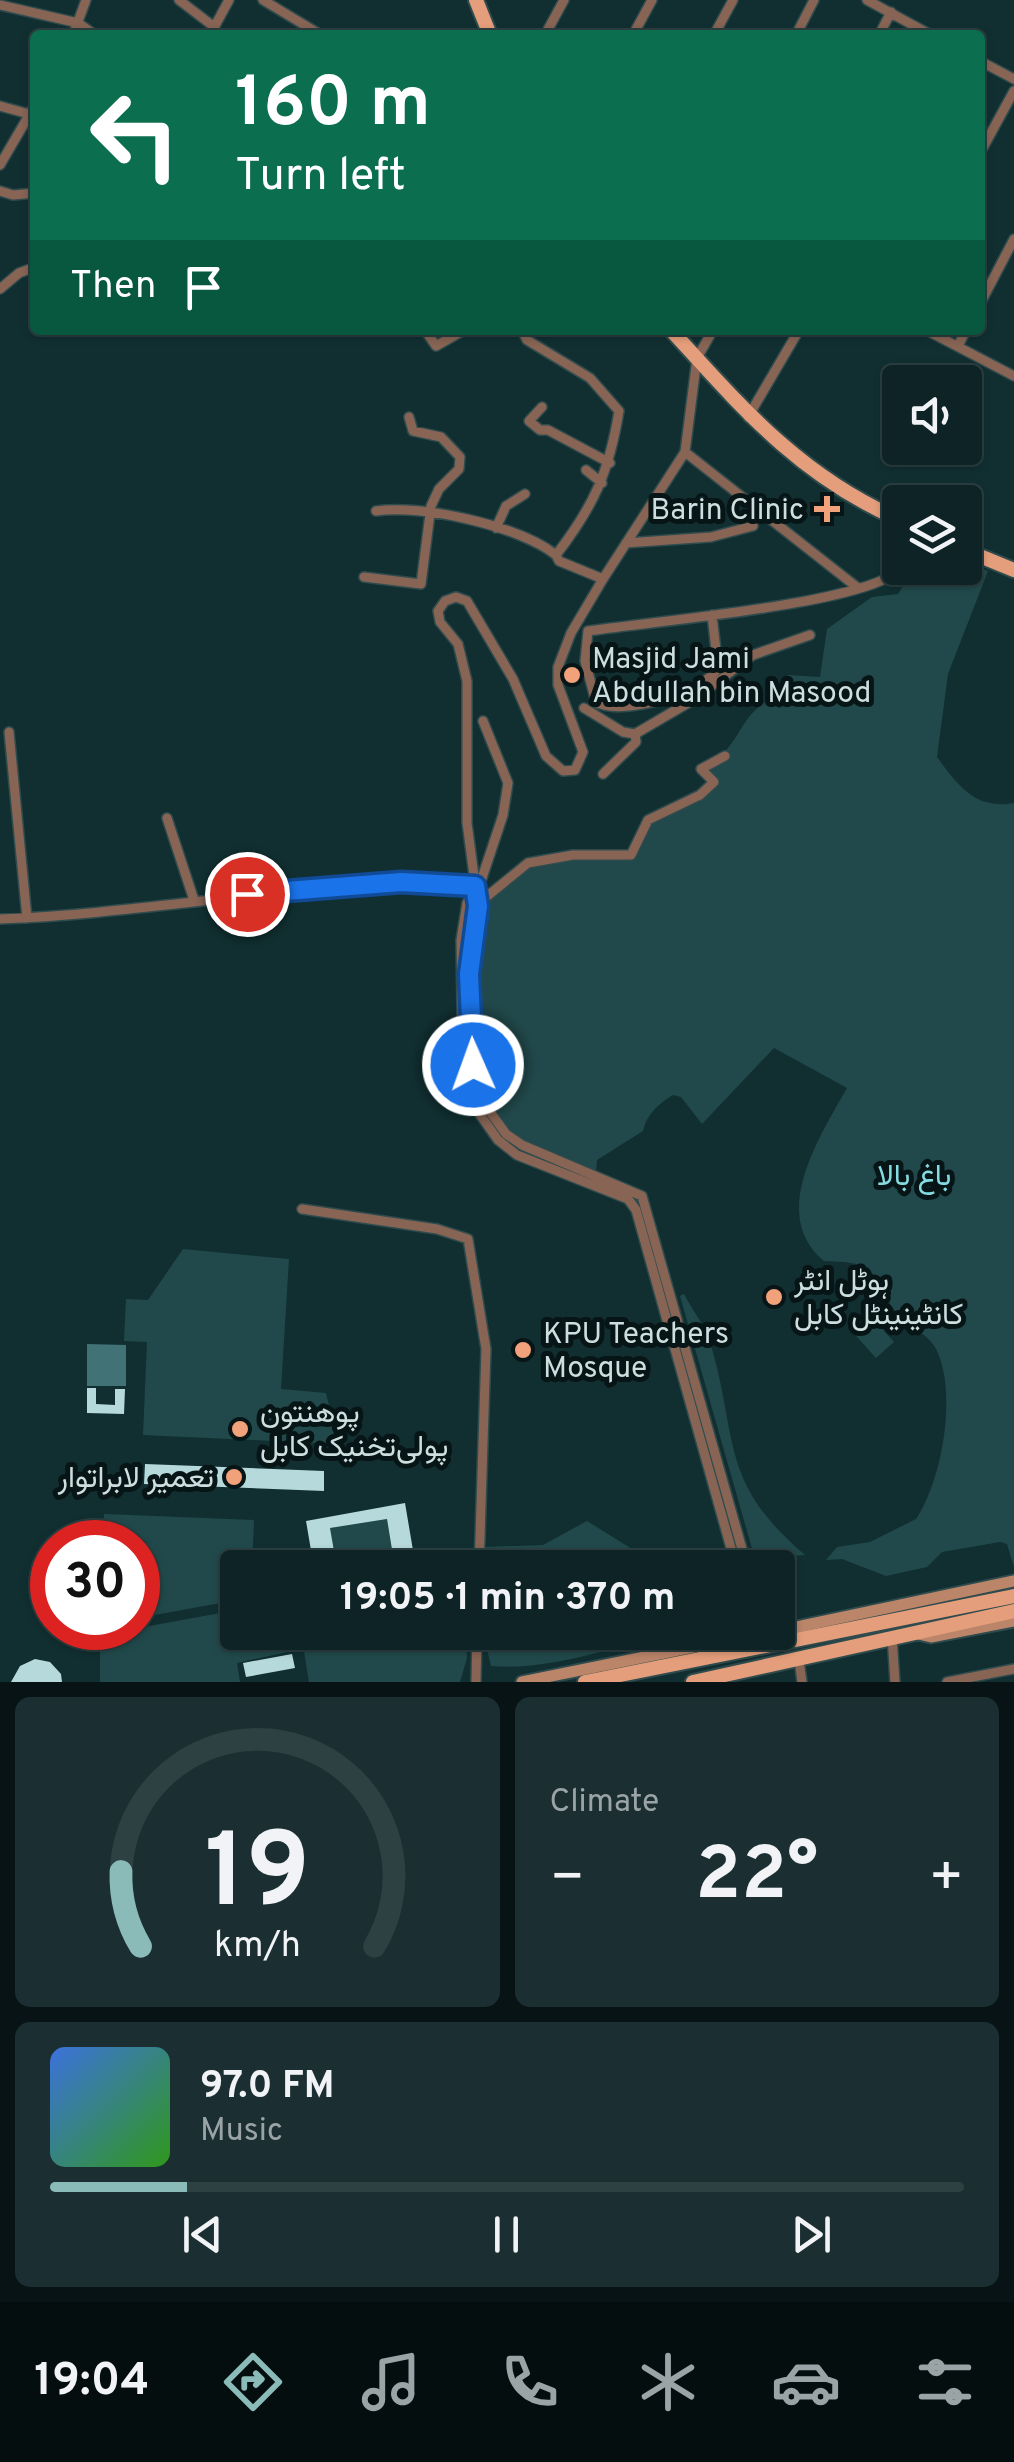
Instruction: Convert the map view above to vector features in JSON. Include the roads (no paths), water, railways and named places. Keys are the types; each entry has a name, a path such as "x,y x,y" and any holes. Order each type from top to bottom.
{"main road":[{"path":"476,0 488,30"},
{"path":"676,335 748,417 808,469 882,510"},
{"path":"982,557 1014,570"},
{"path":"585,1682 955,1600 1014,1596"},
{"path":"693,1682 1014,1611"}],"street":[{"path":"75,30 86,0"},
{"path":"180,0 209,30"},
{"path":"214,30 229,0"},
{"path":"263,0 314,30"},
{"path":"548,30 564,0"},
{"path":"636,30 652,0"},
{"path":"717,30 733,0"},
{"path":"799,30 814,0"},
{"path":"867,0 923,30"},
{"path":"0,5 78,23 88,30"},
{"path":"882,30 891,12"},
{"path":"985,64 1014,79"},
{"path":"985,144 1014,91"},
{"path":"0,106 30,109"},
{"path":"0,165 30,112"},
{"path":"0,191 30,193"},
{"path":"985,294 1014,238"},
{"path":"0,289 30,269"},
{"path":"428,335 436,346 455,335"},
{"path":"525,335 590,378 618,412 610,463 602,483 583,520 556,555"},
{"path":"710,335 697,358 685,452 602,579 571,633 558,667 558,685 584,752 575,770 563,771 546,756 513,679 467,602 456,597 445,601 438,611 440,622 458,644 467,681 466,787 478,906 469,974 477,1087 506,1134 607,1184 636,1210 660,1275 732,1550"},
{"path":"748,417 796,335"},
{"path":"936,335 1014,376"},
{"path":"958,346 964,335"},
{"path":"542,407 529,419 538,429 548,430 610,463"},
{"path":"364,577 422,584 430,512 439,489 459,469 460,457 441,438 413,431 409,416"},
{"path":"685,452 858,588"},
{"path":"586,470 602,483"},
{"path":"496,528 506,506 525,494"},
{"path":"376,511 402,507 430,512 536,540 559,561 602,579"},
{"path":"626,543 711,537 752,526"},
{"path":"712,614 718,668 702,686 681,695 612,707 596,702 585,661 588,631 712,614 858,588 882,579"},
{"path":"584,708 623,732 635,734 693,700 753,655 810,636"},
{"path":"483,721 508,783 503,815 482,878 466,910 459,976 463,1072 469,1098 498,1140 517,1155 607,1184"},
{"path":"9,732 27,918"},
{"path":"603,774 636,742 635,734"},
{"path":"466,910 478,906 528,862 573,855 631,855 648,820 700,795 714,782 701,770 725,756"},
{"path":"167,818 194,900"},
{"path":"0,919 401,882 475,886"},
{"path":"302,1209 449,1231 468,1239 486,1346 480,1550"},
{"path":"955,1600 1014,1581"},
{"path":"910,1632 931,1637 1014,1621"},
{"path":"795,1632 799,1632"},
{"path":"892,1636 895,1682"},
{"path":"476,1682 477,1650"},
{"path":"522,1682 677,1650"},
{"path":"799,1660 802,1682"},
{"path":"948,1682 1014,1669"}],"place":[{"name":"Barin Clinic","path":"827,509"},
{"name":"Masjid Jami Abdullah bin Masood","path":"572,675"},
{"name":"ہوٹل انٹر کانٹینینٹل کابل","path":"774,1297"},
{"name":"KPU Teachers Mosque","path":"523,1350"},
{"name":"پوهنتون پولی‌تخنیک کابل","path":"240,1429"},
{"name":"تعمیر لابراتوار","path":"234,1477"}],"park label":[{"name":"باغ بالا","path":"914,1175"}]}
